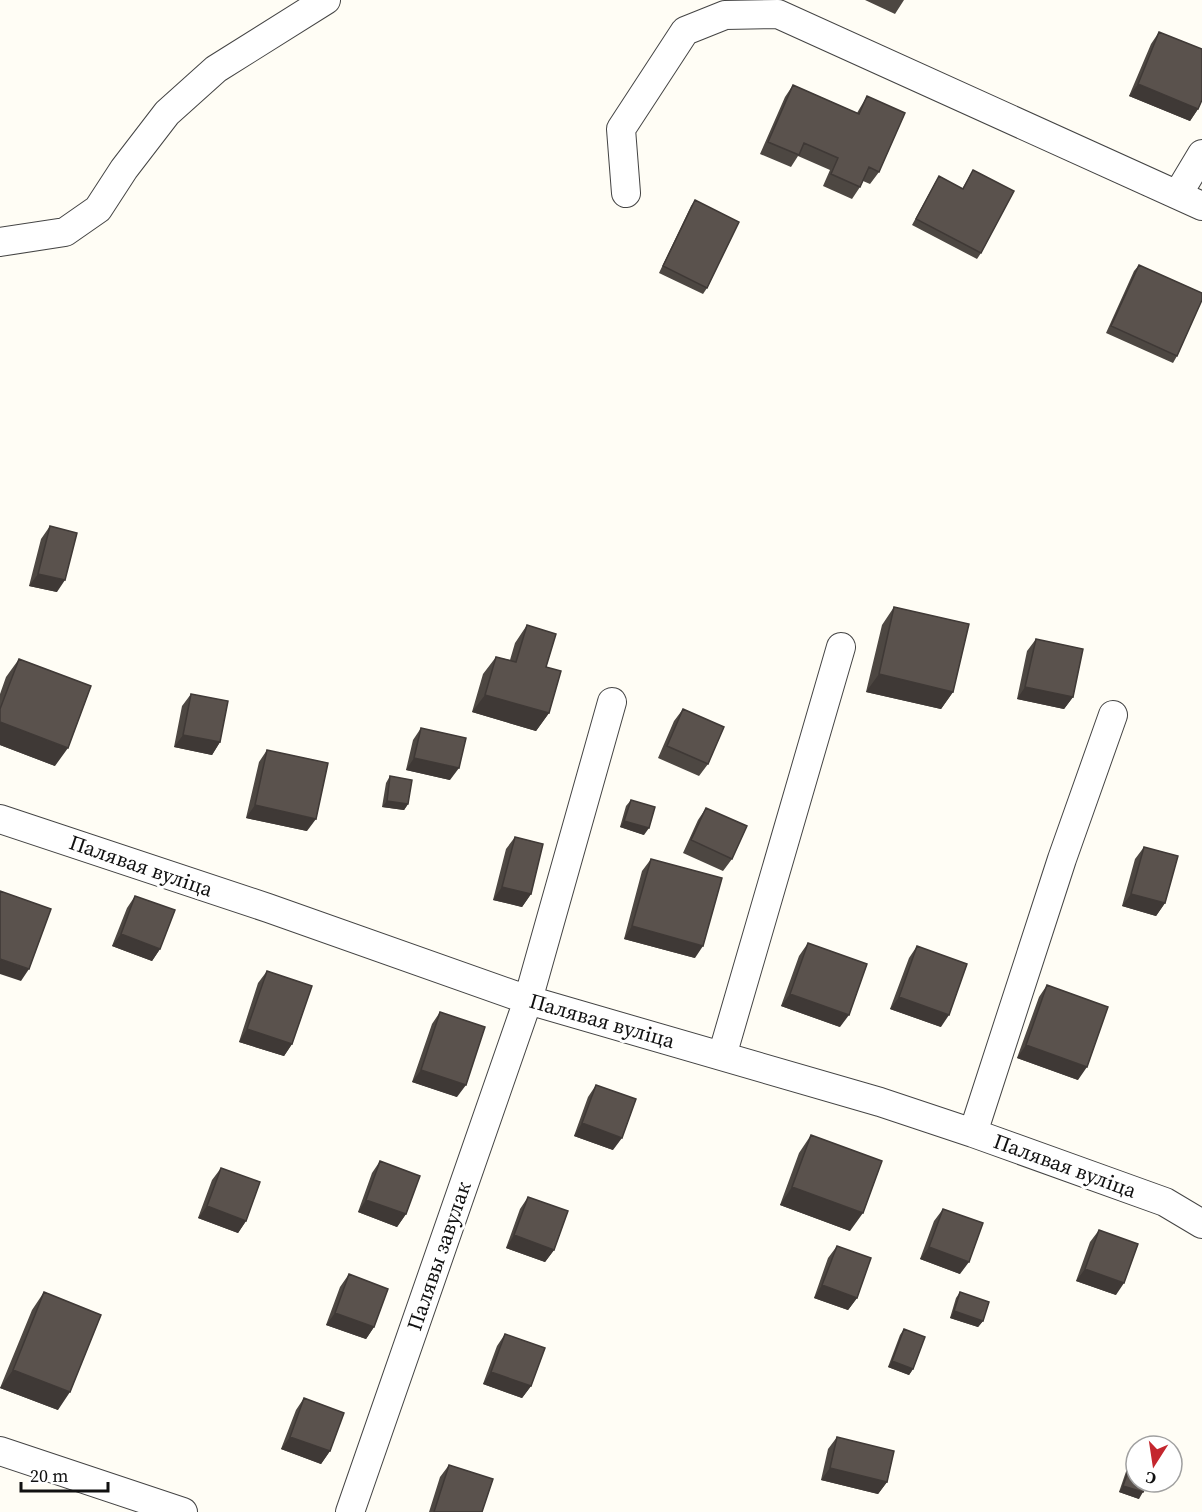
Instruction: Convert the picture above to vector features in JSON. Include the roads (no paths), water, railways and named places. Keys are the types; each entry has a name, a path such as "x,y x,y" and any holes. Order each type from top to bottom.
{"street":[{"path":"0,242 65,232 98,209 124,169 167,113 216,69 326,0"},
{"path":"626,193 621,129 685,31 725,15 778,14 1190,200 1202,154"},
{"path":"722,1056 841,647"},
{"name":"Палявы завулак","path":"350,1512 528,1000 612,702"},
{"path":"974,1133 1062,859 1113,715"},
{"name":"Палявая вуліца","path":"0,819 268,908 528,1000 880,1102 974,1133 1165,1202 1202,1224"},
{"path":"0,1451 183,1512"}]}
